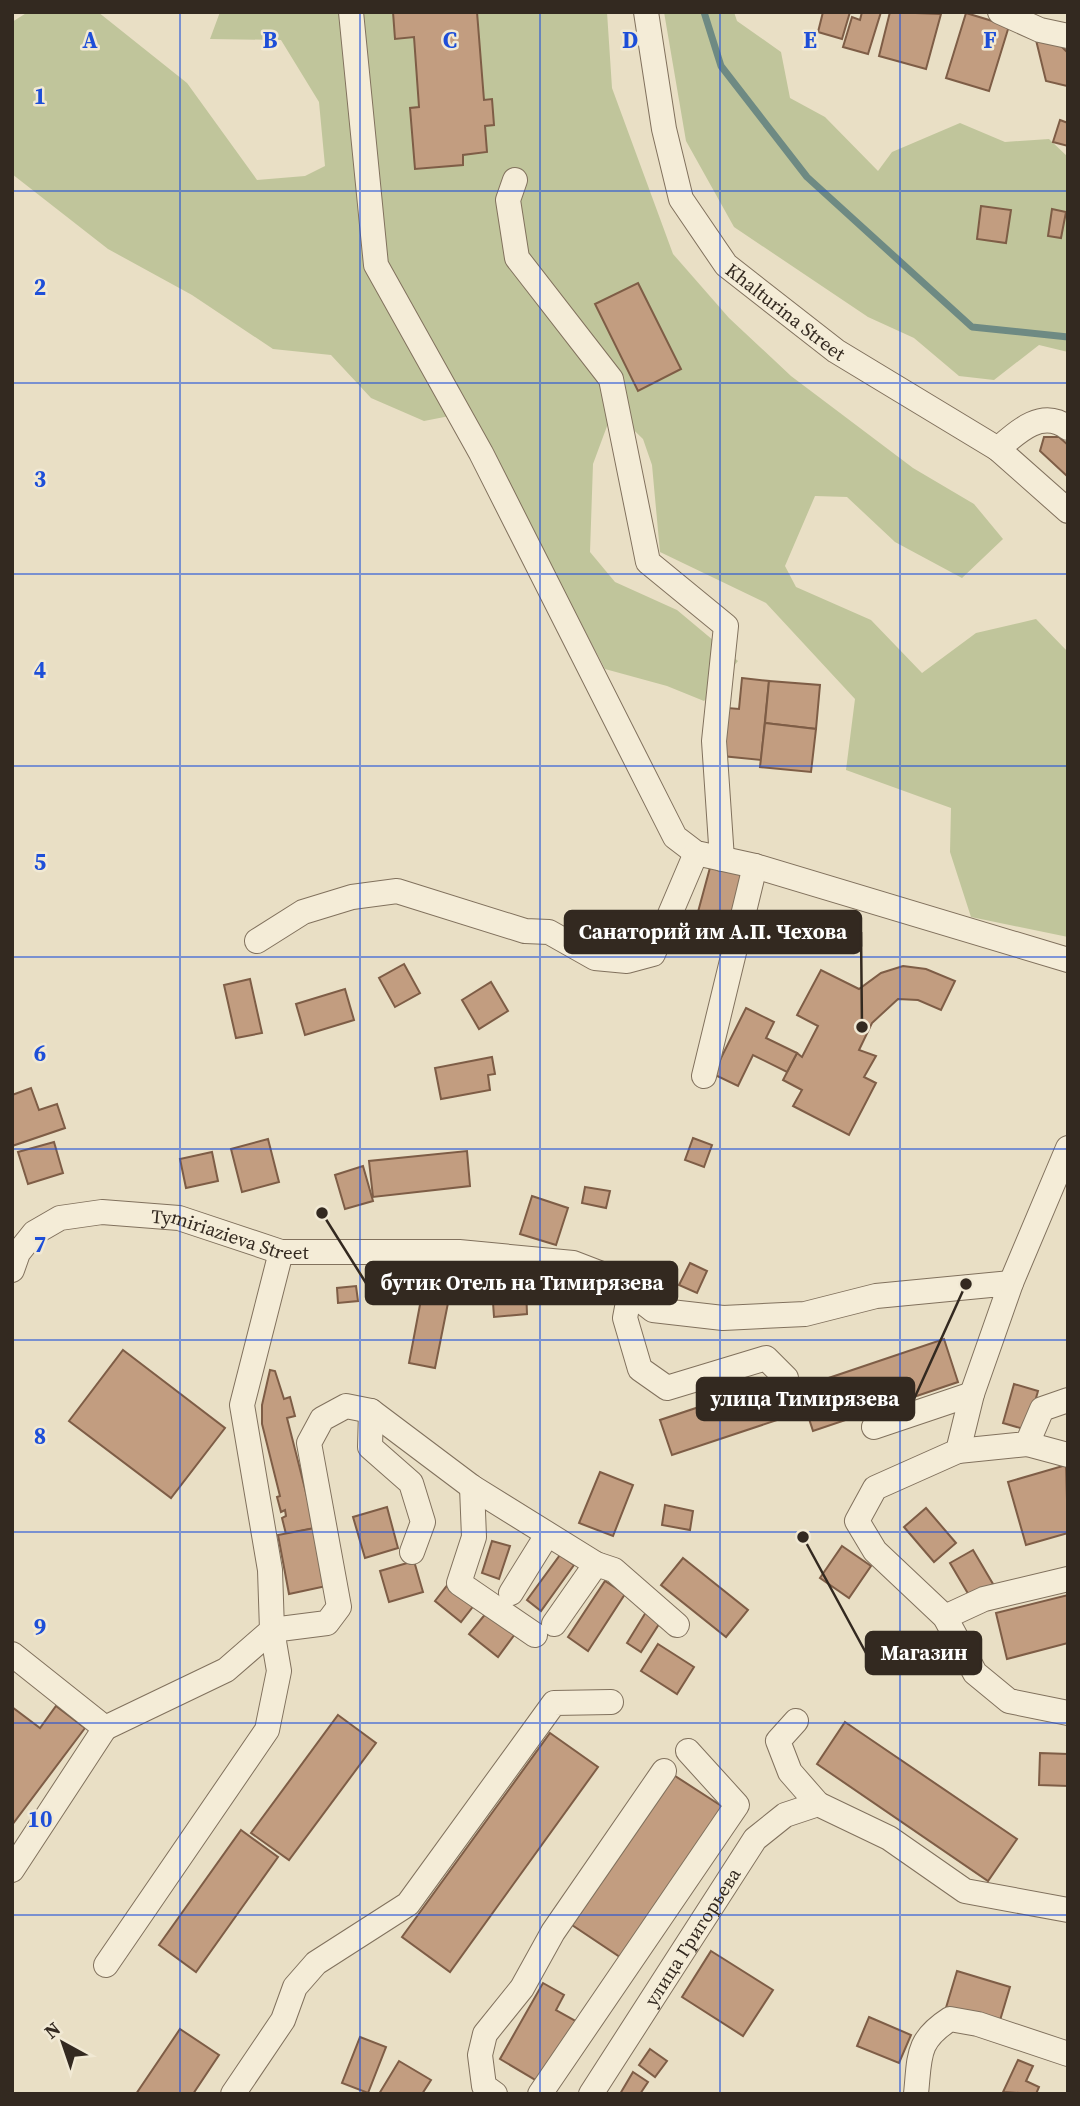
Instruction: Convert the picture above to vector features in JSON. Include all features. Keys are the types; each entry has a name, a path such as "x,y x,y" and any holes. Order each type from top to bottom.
{"street":[{"path":"351,12 376,265 481,453 675,837 696,853 755,866 1068,960"},
{"name":"Khalturina Street","path":"646,12 664,130 681,199 726,265 836,351 998,449 1068,511"},
{"path":"1000,12 1040,30 1068,36"},
{"path":"514,180 509,200 517,258 611,379 648,562 726,626 714,741 722,859"},
{"path":"998,449 1027,424 1043,421 1061,423 1068,428"},
{"path":"257,941 303,912 352,897 397,891 525,931 549,932 595,958 627,961 653,954 696,853"},
{"path":"704,1076 755,866"},
{"path":"958,1451 972,1394 1012,1283 1068,1148"},
{"name":"Tymiriazieva Street","path":"12,1270 18,1253 34,1233 60,1218 102,1212 179,1218 281,1252 459,1252 563,1262 611,1278 653,1310 723,1318 806,1314 876,1296 1012,1283"},
{"path":"106,1965 222,1800 267,1730 279,1671 272,1630 270,1570 242,1405 281,1252"},
{"path":"630,1292 625,1318 640,1369 667,1388 766,1358 786,1378"},
{"path":"874,1427 972,1394"},
{"path":"1027,1444 1042,1409 1068,1400"},
{"path":"12,1870 105,1728 226,1670 272,1630 327,1623 339,1607 309,1443 322,1419 346,1406 372,1411 472,1487 596,1564 614,1570 677,1625"},
{"path":"372,1411 370,1447 411,1483 424,1522 412,1552"},
{"path":"1068,1455 1027,1444 958,1451 875,1488 857,1521 874,1551 945,1617 975,1673 1009,1701 1068,1713"},
{"path":"472,1487 474,1537 459,1583 545,1630 596,1564"},
{"path":"511,1593 547,1535"},
{"path":"945,1617 984,1598 1068,1579"},
{"path":"12,1654 105,1728"},
{"path":"233,2094 283,2020 295,1987 316,1963 408,1904 554,1703 611,1702"},
{"path":"796,1721 778,1741 790,1772 818,1804 889,1838 965,1891 1068,1910"},
{"path":"540,2094 737,1805 688,1751"},
{"path":"495,2094 484,2086 480,2056 485,2034 522,1988 553,1932 664,1771"},
{"name":"улица Григорьева","path":"591,2094 755,1839 785,1815 818,1804"},
{"path":"916,2094 919,2057 929,2032 950,2019 978,2024 1068,2054"}],"green space":[{"path":"28,12 98,12 187,83 257,180 305,176 325,166 319,102 281,40 210,39 220,12 607,12 612,88 673,254 729,318 791,376 913,468 974,504 1003,539 962,578 895,542 847,497 815,496 785,566 796,587 871,620 922,673 976,633 1036,619 1068,652 1068,937 971,917 950,852 951,808 846,770 855,699 766,603 660,552 652,465 643,439 613,410 593,464 590,552 615,582 677,610 738,661 704,701 667,686 605,669 470,412 424,421 371,398 331,355 273,349 192,295 108,249 12,174 12,22"},
{"path":"664,12 734,12 737,21 781,52 790,98 825,117 878,171 892,152 960,123 1005,142 1049,139 1068,157 1068,352 1039,345 994,380 959,376 914,338 868,317 734,227 686,141"}],"building":[{"path":"393,12 477,12 484,100 492,99 494,125 485,126 487,152 463,155 463,165 415,169 410,108 419,107 414,37 395,39"},
{"path":"823,12 850,12 842,39 818,32"},
{"path":"862,12 881,12 868,54 843,47 852,17 860,20"},
{"path":"890,12 941,14 926,69 879,56"},
{"path":"966,13 1009,26 989,91 946,78"},
{"path":"1049,34 1068,53 1067,86 1046,81 1036,40"},
{"path":"1060,120 1068,123 1068,146 1053,142"},
{"path":"981,206 1011,210 1006,243 977,239"},
{"path":"1052,209 1066,212 1061,238 1048,236"},
{"path":"638,283 681,369 638,391 595,304"},
{"path":"1044,437 1059,437 1068,445 1068,477 1040,451"},
{"path":"742,678 769,681 761,760 722,756 728,708 739,709"},
{"path":"769,681 820,685 816,729 765,723"},
{"path":"765,723 816,729 811,772 760,767"},
{"path":"711,864 745,873 726,943 692,934"},
{"path":"404,964 420,993 395,1007 379,978"},
{"path":"903,966 926,969 955,981 941,1010 918,1000 898,999 872,1023 859,1050 876,1056 864,1077 876,1083 849,1135 793,1106 802,1090 783,1080 797,1053 802,1057 818,1026 797,1015 821,970 859,989 881,973"},
{"path":"250,979 262,1033 236,1038 224,985"},
{"path":"491,982 508,1011 479,1029 462,1000"},
{"path":"345,989 354,1020 305,1035 296,1004"},
{"path":"746,1008 774,1022 766,1038 797,1053 787,1072 753,1055 738,1086 713,1074"},
{"path":"492,1057 495,1074 488,1075 490,1090 441,1099 435,1068"},
{"path":"31,1088 39,1110 57,1104 65,1128 12,1146 12,1095"},
{"path":"693,1138 712,1145 704,1167 685,1160"},
{"path":"268,1139 279,1182 242,1192 231,1149"},
{"path":"54,1142 63,1173 28,1184 18,1152"},
{"path":"467,1151 470,1186 373,1197 369,1161"},
{"path":"212,1152 218,1181 186,1188 180,1159"},
{"path":"363,1166 373,1201 345,1209 335,1175"},
{"path":"585,1187 610,1191 606,1208 582,1203"},
{"path":"532,1196 568,1208 556,1245 520,1234"},
{"path":"690,1263 707,1271 697,1293 679,1285"},
{"path":"426,1273 453,1278 435,1368 409,1363"},
{"path":"356,1286 358,1301 338,1303 337,1288"},
{"path":"526,1286 527,1314 494,1317 492,1288"},
{"path":"944,1339 958,1382 813,1431 799,1388"},
{"path":"123,1350 225,1428 171,1498 69,1421"},
{"path":"270,1370 275,1371 284,1399 290,1397 295,1416 287,1418 315,1528 286,1534 282,1518 286,1516 285,1510 281,1512 277,1497 280,1496 262,1424 262,1405"},
{"path":"795,1375 807,1410 672,1455 660,1420"},
{"path":"1014,1384 1038,1391 1027,1430 1003,1423"},
{"path":"1066,1465 1068,1533 1026,1545 1008,1482"},
{"path":"600,1472 633,1485 613,1536 579,1523"},
{"path":"665,1505 693,1511 690,1530 662,1525"},
{"path":"387,1507 398,1548 365,1558 353,1517"},
{"path":"926,1508 956,1543 934,1562 904,1527"},
{"path":"320,1527 331,1585 289,1594 278,1535"},
{"path":"492,1541 510,1546 499,1579 482,1573"},
{"path":"842,1546 871,1566 849,1598 820,1578"},
{"path":"973,1550 993,1584 970,1597 950,1563"},
{"path":"560,1555 574,1565 541,1611 527,1600"},
{"path":"683,1558 748,1610 726,1637 661,1585"},
{"path":"414,1561 423,1592 389,1602 380,1571"},
{"path":"605,1581 625,1594 588,1651 568,1637"},
{"path":"449,1583 475,1604 461,1622 435,1601"},
{"path":"1068,1595 1068,1643 1007,1659 996,1613"},
{"path":"487,1612 515,1634 498,1657 469,1634"},
{"path":"646,1612 661,1621 641,1652 627,1643"},
{"path":"658,1644 694,1667 677,1694 641,1671"},
{"path":"56,1706 85,1728 12,1825 12,1707 40,1728"},
{"path":"338,1715 376,1743 289,1860 251,1833"},
{"path":"845,1722 1017,1839 988,1881 817,1764"},
{"path":"550,1733 598,1767 450,1972 402,1937"},
{"path":"1040,1753 1068,1754 1068,1786 1039,1785"},
{"path":"669,1772 723,1807 623,1959 569,1923"},
{"path":"241,1830 278,1857 196,1972 159,1945"},
{"path":"711,1951 773,1990 743,2036 682,1997"},
{"path":"957,1971 1010,1987 998,2027 945,2011"},
{"path":"543,1983 564,1995 556,2010 579,2023 544,2085 500,2059"},
{"path":"869,2017 911,2035 899,2063 857,2046"},
{"path":"180,2029 219,2055 193,2094 136,2094"},
{"path":"360,2037 386,2047 368,2093 342,2083"},
{"path":"650,2049 667,2061 655,2077 639,2065"},
{"path":"1018,2060 1033,2066 1026,2081 1039,2087 1036,2094 1003,2092"},
{"path":"399,2061 431,2080 422,2094 379,2094"},
{"path":"633,2072 648,2082 640,2094 620,2094"}],"waterway":[{"path":"704,12 721,66 807,177 972,327 1068,337"}],"place":[{"name":"Санаторий им А.П. Чехова","path":"862,1027"},
{"name":"бутик Отель на Тимирязева","path":"322,1213"},
{"name":"улица Тимирязева","path":"966,1284"},
{"name":"Магазин","path":"803,1537"}]}
